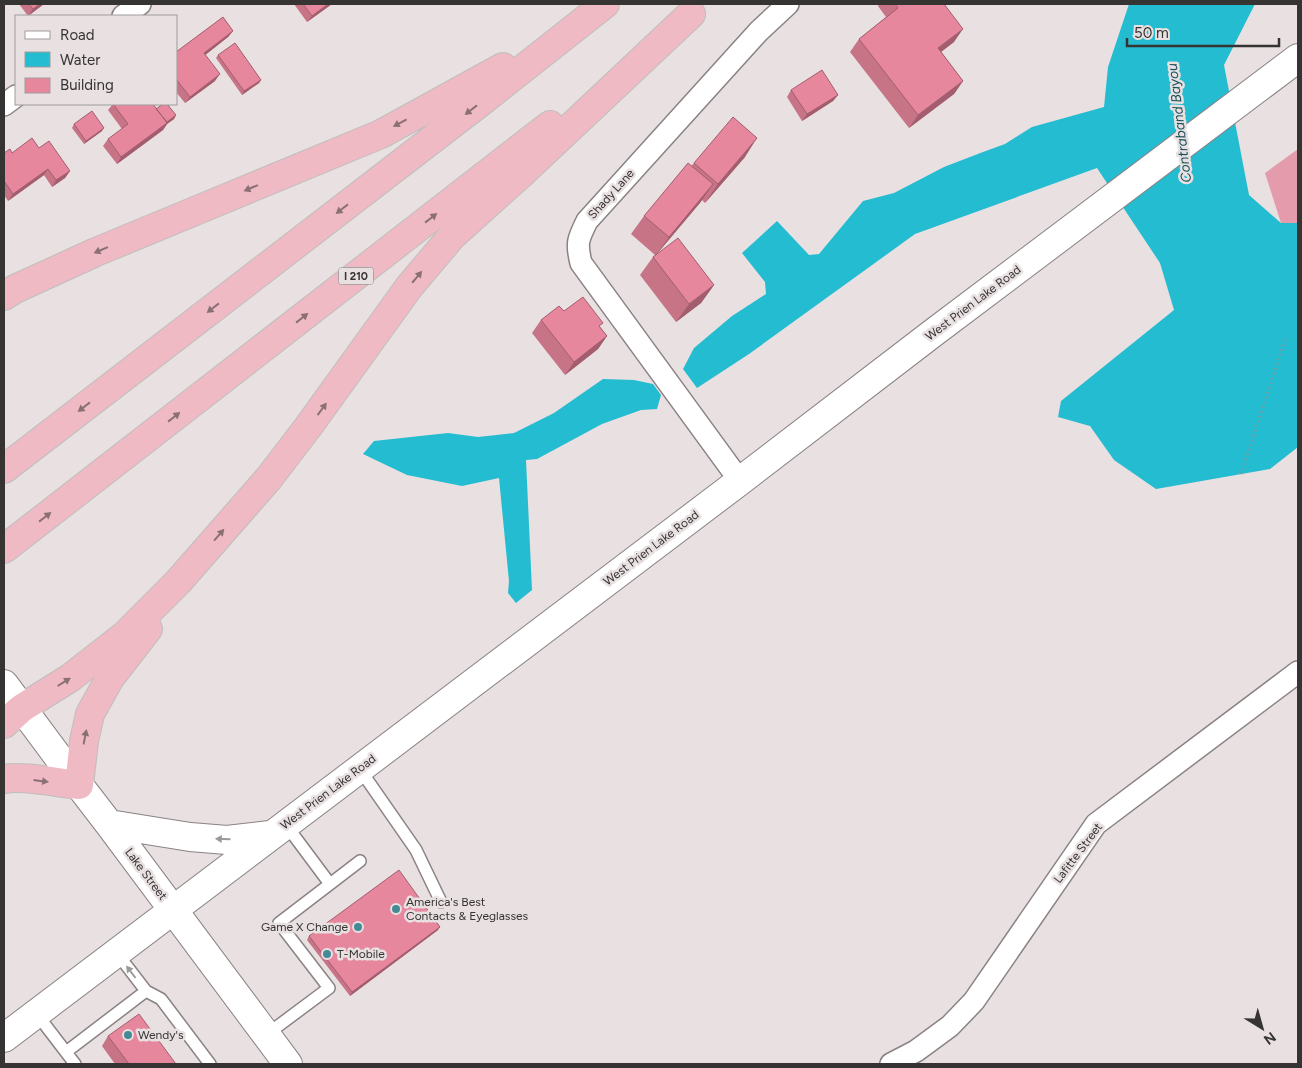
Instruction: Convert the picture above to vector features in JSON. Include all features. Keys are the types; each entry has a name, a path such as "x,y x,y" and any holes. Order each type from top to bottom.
{"highway":[{"path":"4,296 15,289 96,252 381,134 488,76 600,8"},
{"path":"4,469 600,8"},
{"path":"13,716 70,678 125,635 178,582 269,478 308,427 408,287 452,236 698,9"},
{"name":"I 210","path":"5,548 698,9"},
{"path":"4,779 30,779 79,786 84,741 90,714 110,678 146,633 200,557"}],"street":[{"path":"124,15 140,4"},
{"name":"Shady Lane","path":"740,481 581,263 578,250 579,238 587,221 760,30 788,4"},
{"name":"West Prien Lake Road","path":"4,1038 1298,58"},
{"path":"4,105 15,97"},
{"name":"Lafitte Street","path":"891,1064 916,1051 950,1026 974,1001 1096,824 1298,672"},
{"name":"Lake Street","path":"4,684 13,716 79,786 288,1064"},
{"path":"109,824 190,837 227,840 278,829"}],"lane":[{"path":"359,768 416,850 441,902"},
{"path":"278,829 330,884"},
{"path":"266,1034 329,988 279,923 360,861"},
{"path":"116,952 146,991 161,999 210,1064"},
{"path":"66,1052 130,1009 146,991"},
{"path":"36,1013 75,1064"}],"path":[{"path":"1241,474 1285,340"}],"shaded area":[{"path":"1298,149 1298,223 1281,223 1265,173"}],"water":[{"name":"Contraband Bayou","path":"1129,4 1255,4 1224,65 1249,195 1281,223 1298,223 1298,447 1270,469 1156,489 1114,460 1090,426 1058,417 1061,401 1174,310 1160,263 1097,168 915,234 749,354 697,388 683,369 694,348 732,316 766,294 765,282 742,253 777,221 809,255 819,254 863,201 894,193 944,167 1005,144 1032,127 1104,107 1108,67"},
{"path":"603,379 634,380 653,384 661,395 657,409 641,410 602,424 537,459 526,460 532,590 516,603 508,593 509,581 499,478 462,486 407,475 363,454 374,441 448,433 478,437 514,433 554,413"}],"building":[{"path":"29,4 40,4 33,9"},
{"path":"303,4 328,4 312,16"},
{"path":"895,4 944,4 963,29 938,48 963,81 918,115 859,39 898,8"},
{"path":"223,17 233,31 204,53 220,74 190,97 178,82 178,51"},
{"path":"235,43 261,80 244,91 218,55"},
{"path":"822,70 838,95 807,114 791,90"},
{"path":"114,105 154,105 167,123 121,157 108,139 128,124"},
{"path":"162,105 168,105 176,115 167,122 156,109"},
{"path":"92,111 104,128 86,141 74,124"},
{"path":"733,117 757,138 718,184 694,163"},
{"path":"32,138 39,148 49,141 70,171 56,180 48,169 13,194 4,181 4,153 10,149 12,153"},
{"path":"688,163 713,184 669,237 644,216"},
{"path":"678,238 714,285 689,304 653,257"},
{"path":"583,297 603,323 599,326 607,336 574,362 541,320 559,306 564,311"},
{"path":"399,870 440,927 352,992 309,936"},
{"path":"139,1014 176,1064 129,1064 108,1036"}],"place":[{"name":"America's Best Contacts & Eyeglasses","path":"396,909"},
{"name":"Game X Change","path":"358,927"},
{"name":"T-Mobile","path":"327,954"},
{"name":"Wendy's","path":"128,1035"}]}
